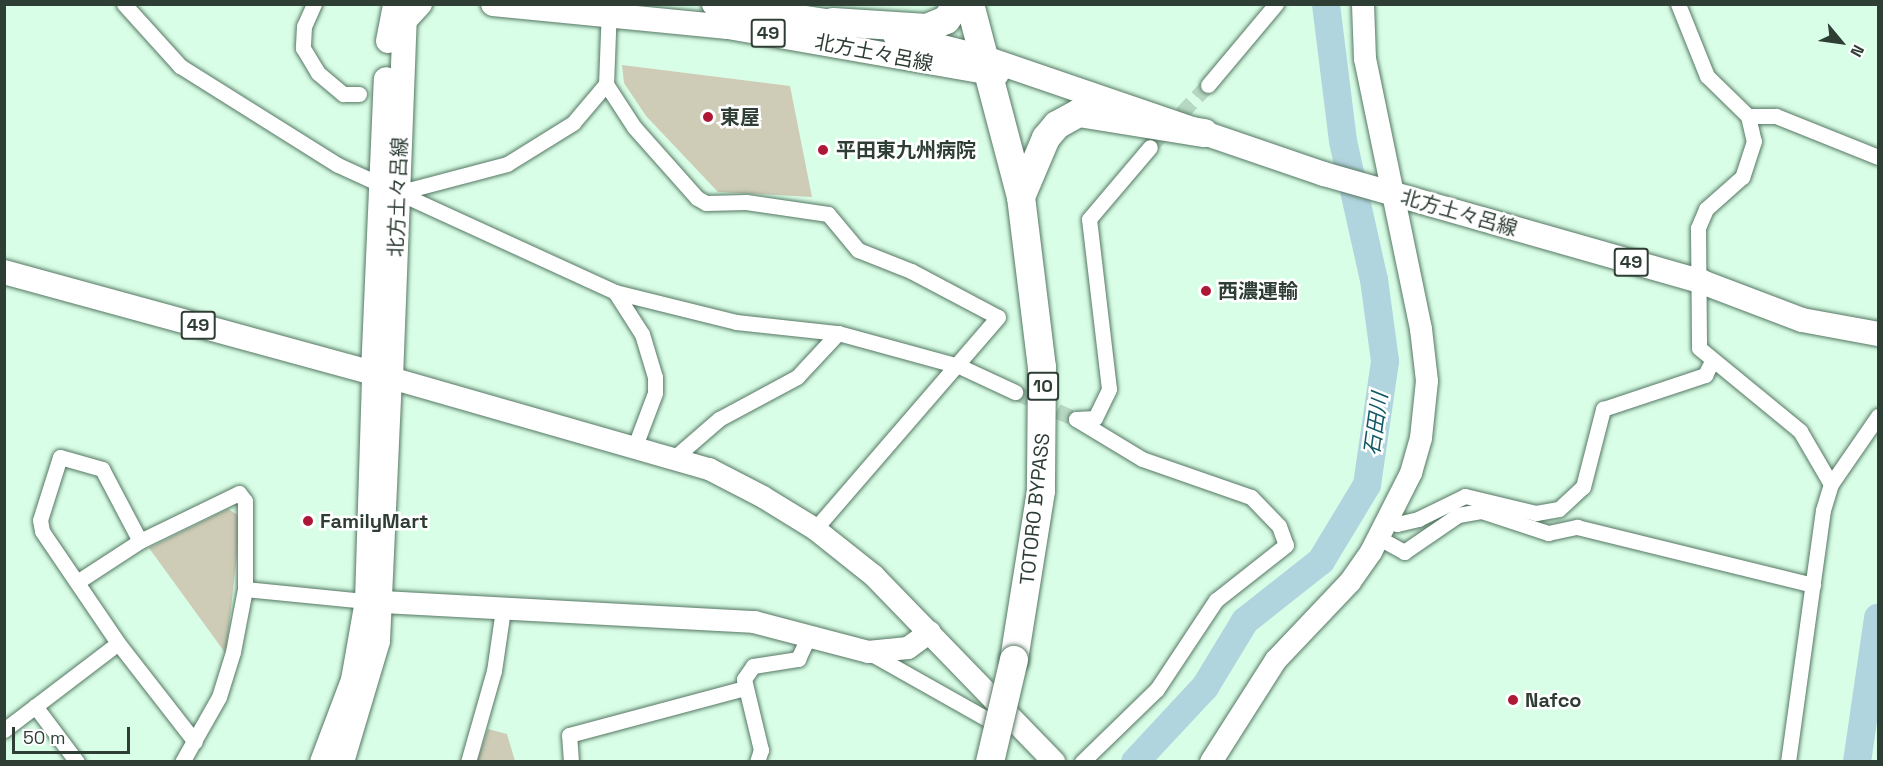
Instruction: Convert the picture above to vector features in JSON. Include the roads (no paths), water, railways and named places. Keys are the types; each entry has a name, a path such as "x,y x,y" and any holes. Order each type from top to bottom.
{"highway":[{"path":"833,22 927,28 946,20 958,4"},
{"name":"TOTORO BYPASS","path":"970,4 994,67"},
{"name":"TOTORO BYPASS","path":"988,4 994,67 1021,197 1038,308 1044,430 1035,534 1014,660 990,762"},
{"path":"1021,197 1046,138 1057,125 1079,113 1204,133"}],"main road":[{"name":"北方土々呂線","path":"492,4 610,9 994,67"},
{"name":"北方土々呂線","path":"714,4 833,22 1041,79 1324,174 1702,282 1802,320 1878,334"},
{"name":"北方土々呂線","path":"382,376 389,191 410,5"},
{"name":"49","path":"4,272 382,376"}],"street":[{"path":"124,4 180,66 389,191 615,292 736,322 838,333 959,366 1016,392"},
{"path":"314,4 304,26 303,48 334,87 343,94 359,94"},
{"path":"1208,85 1276,4"},
{"path":"1210,762 1276,660 1350,582 1384,529 1421,438 1426,381 1386,192 1365,59 1363,4"},
{"path":"1678,4 1707,76 1748,116 1754,141 1751,158 1742,177 1706,209 1698,228 1702,282 1696,330 1700,348 1711,363 1800,431 1831,484"},
{"path":"610,9 606,84 634,127 706,203 746,202 828,214 858,250 911,271 998,317 959,366 815,530"},
{"path":"389,191 507,164 573,123 606,84"},
{"path":"1748,116 1776,116 1878,157"},
{"path":"1082,762 1157,689 1216,600 1286,545 1279,526 1251,497 1142,459 1076,418 1095,418 1109,389 1089,219 1150,147"},
{"path":"615,292 642,334 655,377 655,393 635,446"},
{"path":"674,458 719,419 797,377 838,333"},
{"path":"1384,529 1418,519 1465,496 1536,513 1559,509 1583,487 1603,409 1705,375 1711,363"},
{"path":"343,762 370,685 382,376 635,446 709,469 815,530 874,576 1050,758"},
{"path":"1788,762 1813,585 1831,484 1878,416"},
{"path":"140,542 102,469 60,457 40,520 77,582 118,643 195,742"},
{"path":"77,582 140,542 239,494 245,501 245,589 233,652 195,742 182,762"},
{"path":"1384,529 1404,552 1458,515 1481,511 1548,533 1577,526 1813,585"},
{"path":"245,589 375,602 742,621 809,635 868,652 1050,758"},
{"path":"321,762 352,680 375,602"},
{"path":"468,762 494,671 503,609"},
{"path":"868,652 908,648 930,632"},
{"path":"757,762 761,750 745,688 753,666 798,659 809,635"},
{"path":"4,730 118,643"},
{"path":"571,762 569,735 745,688"},
{"path":"35,706 77,762"}],"waterway":[{"name":"石田川","path":"1135,762 1205,687 1245,621 1321,561 1367,485 1385,361 1374,280 1343,141 1326,4"},
{"path":"1857,762 1878,618"}],"tunnel":[{"path":"1150,147 1208,85"},
{"path":"1015,392 1076,419"}],"place":[{"name":"東屋","path":"708,117"},
{"name":"平田東九州病院","path":"823,150"},
{"name":"西濃運輸","path":"1206,291"},
{"name":"FamilyMart","path":"308,521"},
{"name":"Nafco","path":"1513,700"}]}
